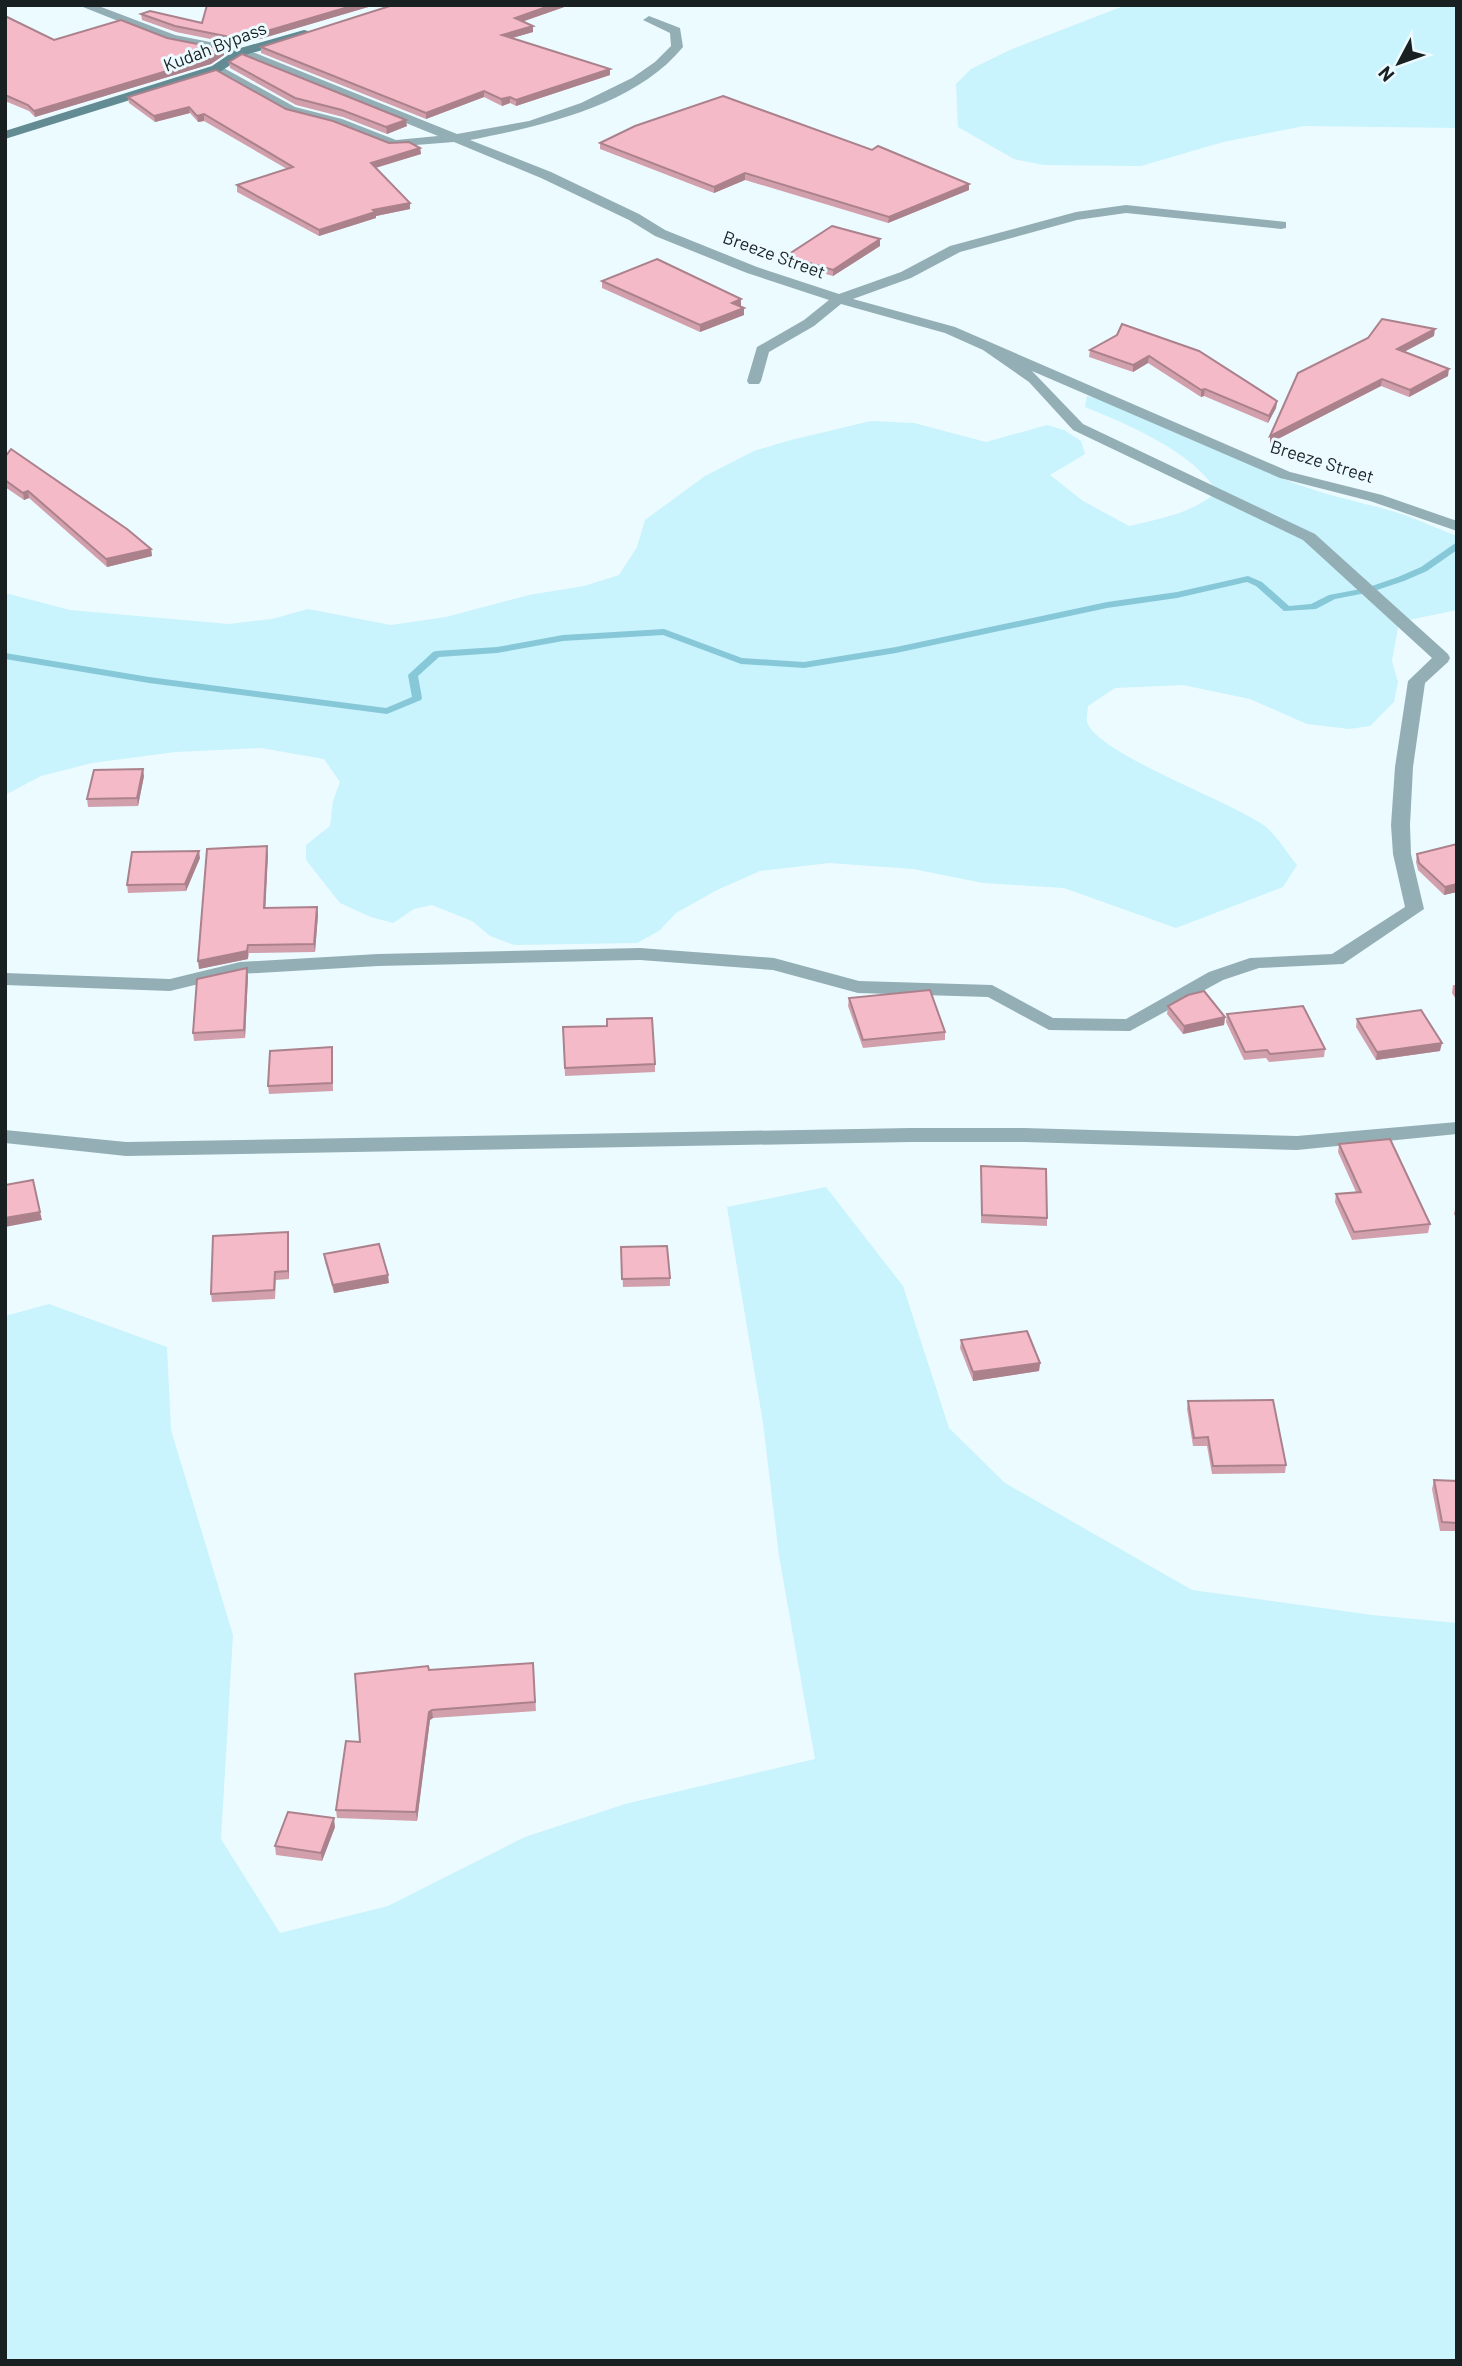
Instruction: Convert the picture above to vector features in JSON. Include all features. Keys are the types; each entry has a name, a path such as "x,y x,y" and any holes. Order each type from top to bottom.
{"street":[{"name":"Breeze Street","path":"84,5 172,38 241,51 318,85 460,138 559,181 634,217 660,233 752,270 839,299 950,330 1285,475 1376,498 1449,523"},
{"path":"216,69 291,110 338,122 395,144 460,138 531,124 584,106 636,81 659,65 677,47 676,31 649,20"},
{"name":"Kudah Bypass","path":"5,135 216,69 241,51 318,30"},
{"path":"754,380 762,350 809,323 839,299 906,275 955,249 1076,216 1126,209 1281,225"},
{"path":"5,979 170,985 240,968 378,960 640,954 774,964 858,987 992,991 1049,1024 1130,1025 1216,976 1257,962 1336,960 1415,909 1404,880 1400,804 1417,681 1442,658 1309,537 1079,426 1034,379 986,345"},
{"path":"5,1136 126,1149 911,1135 1024,1135 1297,1143 1457,1128"}],"shaded area":[{"path":"1457,5 1457,128 1304,126 1223,142 1141,166 1044,165 1014,159 958,127 956,84 971,69 1012,49 1121,7"},
{"path":"1087,396 1163,421 1297,484 1400,513 1457,536 1457,610 1399,622 1392,661 1398,682 1394,702 1370,726 1349,729 1307,724 1250,699 1183,685 1115,688 1088,706 1087,722 1096,735 1140,763 1249,816 1266,827 1297,865 1283,887 1176,928 1064,888 983,883 913,869 829,863 760,871 717,890 676,913 659,931 637,943 514,945 490,936 472,921 432,905 414,909 393,923 371,917 340,903 306,860 306,845 330,826 333,801 340,782 324,759 261,748 175,752 92,763 41,776 5,795 5,593 70,610 229,624 272,619 308,609 391,625 446,617 529,595 584,586 619,575 637,547 645,520 705,476 754,451 871,421 914,423 986,442 1047,425 1064,430 1081,441 1085,454 1050,475 1083,501 1129,526 1186,510 1217,492 1193,464 1176,452 1139,431 1085,407"},
{"path":"826,1187 903,1286 949,1428 1005,1483 1192,1590 1372,1615 1457,1623 1457,2361 5,2361 5,1316 49,1304 167,1347 171,1430 233,1635 221,1839 280,1933 388,1906 525,1837 625,1804 815,1759 779,1556 763,1423 727,1207"}],"building":[{"path":"207,5 355,5 240,39 175,26 141,14 150,11 202,23"},
{"path":"393,5 552,5 515,18 533,26 502,35 610,69 516,100 510,97 501,99 484,91 426,113 261,47"},
{"path":"5,16 54,40 121,20 167,38 223,49 210,58 34,111 28,105 5,95"},
{"path":"242,54 406,120 386,127 342,110 295,98 229,62"},
{"path":"216,70 286,109 333,121 389,143 409,142 420,148 371,163 410,203 373,210 375,212 319,230 237,185 293,167 204,114 197,116 189,107 154,116 128,97"},
{"path":"723,96 872,150 878,146 969,184 889,217 745,173 714,187 600,143 635,126"},
{"path":"832,226 880,239 833,270 786,256"},
{"path":"657,259 741,299 732,303 744,308 700,325 602,281"},
{"path":"1382,319 1435,329 1397,349 1449,369 1410,390 1382,379 1270,436 1298,373 1368,338"},
{"path":"1122,324 1199,351 1277,401 1269,416 1205,389 1201,390 1149,356 1133,365 1090,350 1117,335"},
{"path":"11,449 127,529 151,549 106,559 28,491 23,493 5,480 5,457"},
{"path":"143,769 137,798 87,799 94,770"},
{"path":"1457,844 1457,884 1445,887 1419,863 1417,854"},
{"path":"267,846 264,908 317,907 314,944 248,945 247,951 198,961 207,849"},
{"path":"199,851 185,884 127,885 132,852"},
{"path":"247,968 244,1030 193,1033 197,979"},
{"path":"930,990 945,1032 863,1040 849,998"},
{"path":"1204,991 1225,1017 1184,1026 1168,1006 1188,995"},
{"path":"1303,1006 1325,1049 1270,1054 1267,1050 1245,1052 1227,1014"},
{"path":"1421,1010 1442,1043 1377,1052 1357,1019"},
{"path":"652,1018 655,1064 565,1068 563,1027 607,1026 607,1019"},
{"path":"332,1047 332,1083 268,1086 270,1051"},
{"path":"1390,1139 1430,1224 1354,1232 1336,1194 1361,1192 1339,1144"},
{"path":"981,1166 1046,1169 1047,1218 982,1215"},
{"path":"33,1180 40,1212 5,1218 5,1185"},
{"path":"288,1232 288,1271 275,1272 274,1290 211,1294 213,1236"},
{"path":"379,1244 388,1275 333,1285 324,1254"},
{"path":"667,1246 670,1278 622,1279 621,1247"},
{"path":"1027,1331 1040,1363 973,1372 961,1340"},
{"path":"1273,1400 1286,1465 1213,1466 1208,1437 1194,1438 1188,1401"},
{"path":"1434,1480 1457,1481 1457,1523 1442,1522"},
{"path":"533,1663 535,1702 429,1712 416,1812 336,1810 346,1741 360,1742 355,1674 428,1666 429,1670"},
{"path":"288,1812 334,1818 321,1853 275,1846"}],"waterway":[{"path":"5,656 149,680 387,711 417,698 413,675 436,654 497,650 563,638 664,632 741,661 804,665 896,650 1107,605 1177,595 1248,579 1259,584 1287,609 1313,607 1332,597 1368,590 1401,579 1424,569 1457,545"}]}
